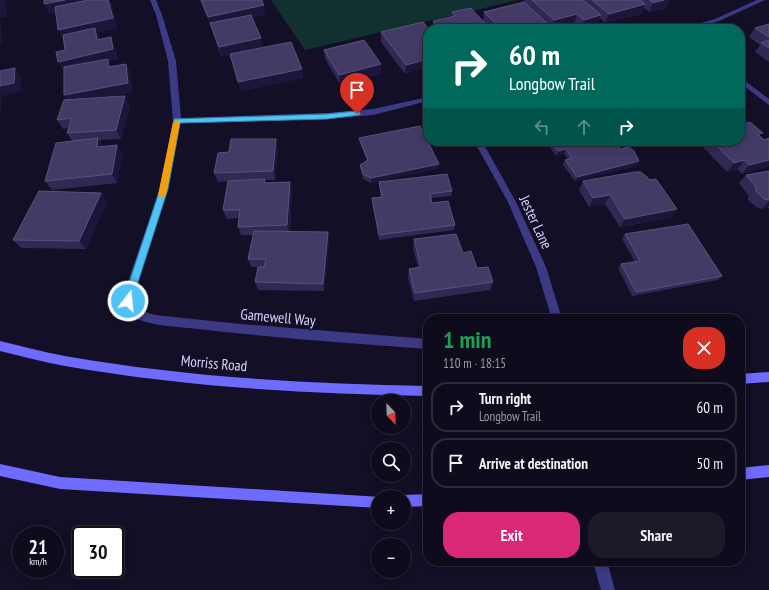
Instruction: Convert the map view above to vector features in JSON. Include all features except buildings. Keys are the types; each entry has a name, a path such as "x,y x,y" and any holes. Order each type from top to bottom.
{"main road":[{"name":"Morriss Road","path":"0,346 64,361 202,379 351,390 423,391"},
{"path":"745,379 769,377"},
{"path":"0,470 60,483 371,502"},
{"path":"745,473 769,470"},
{"path":"411,501 423,500"}],"street":[{"path":"153,0 159,15 172,61 177,121 357,114 423,101"},
{"path":"702,24 717,20 762,0"},
{"path":"745,83 769,103"},
{"name":"Gamewell Way","path":"177,121 164,189 130,293 128,301 130,307 139,315 155,319 240,330 423,344"},
{"name":"Jester Lane","path":"481,146 512,202 541,267 555,314"},
{"path":"601,566 608,590"}],"green space":[{"path":"271,0 519,0 305,50"}],"slow traffic":[{"path":"162,195 177,123"}],"route":[{"path":"128,301 164,189 177,121 357,114"}]}
